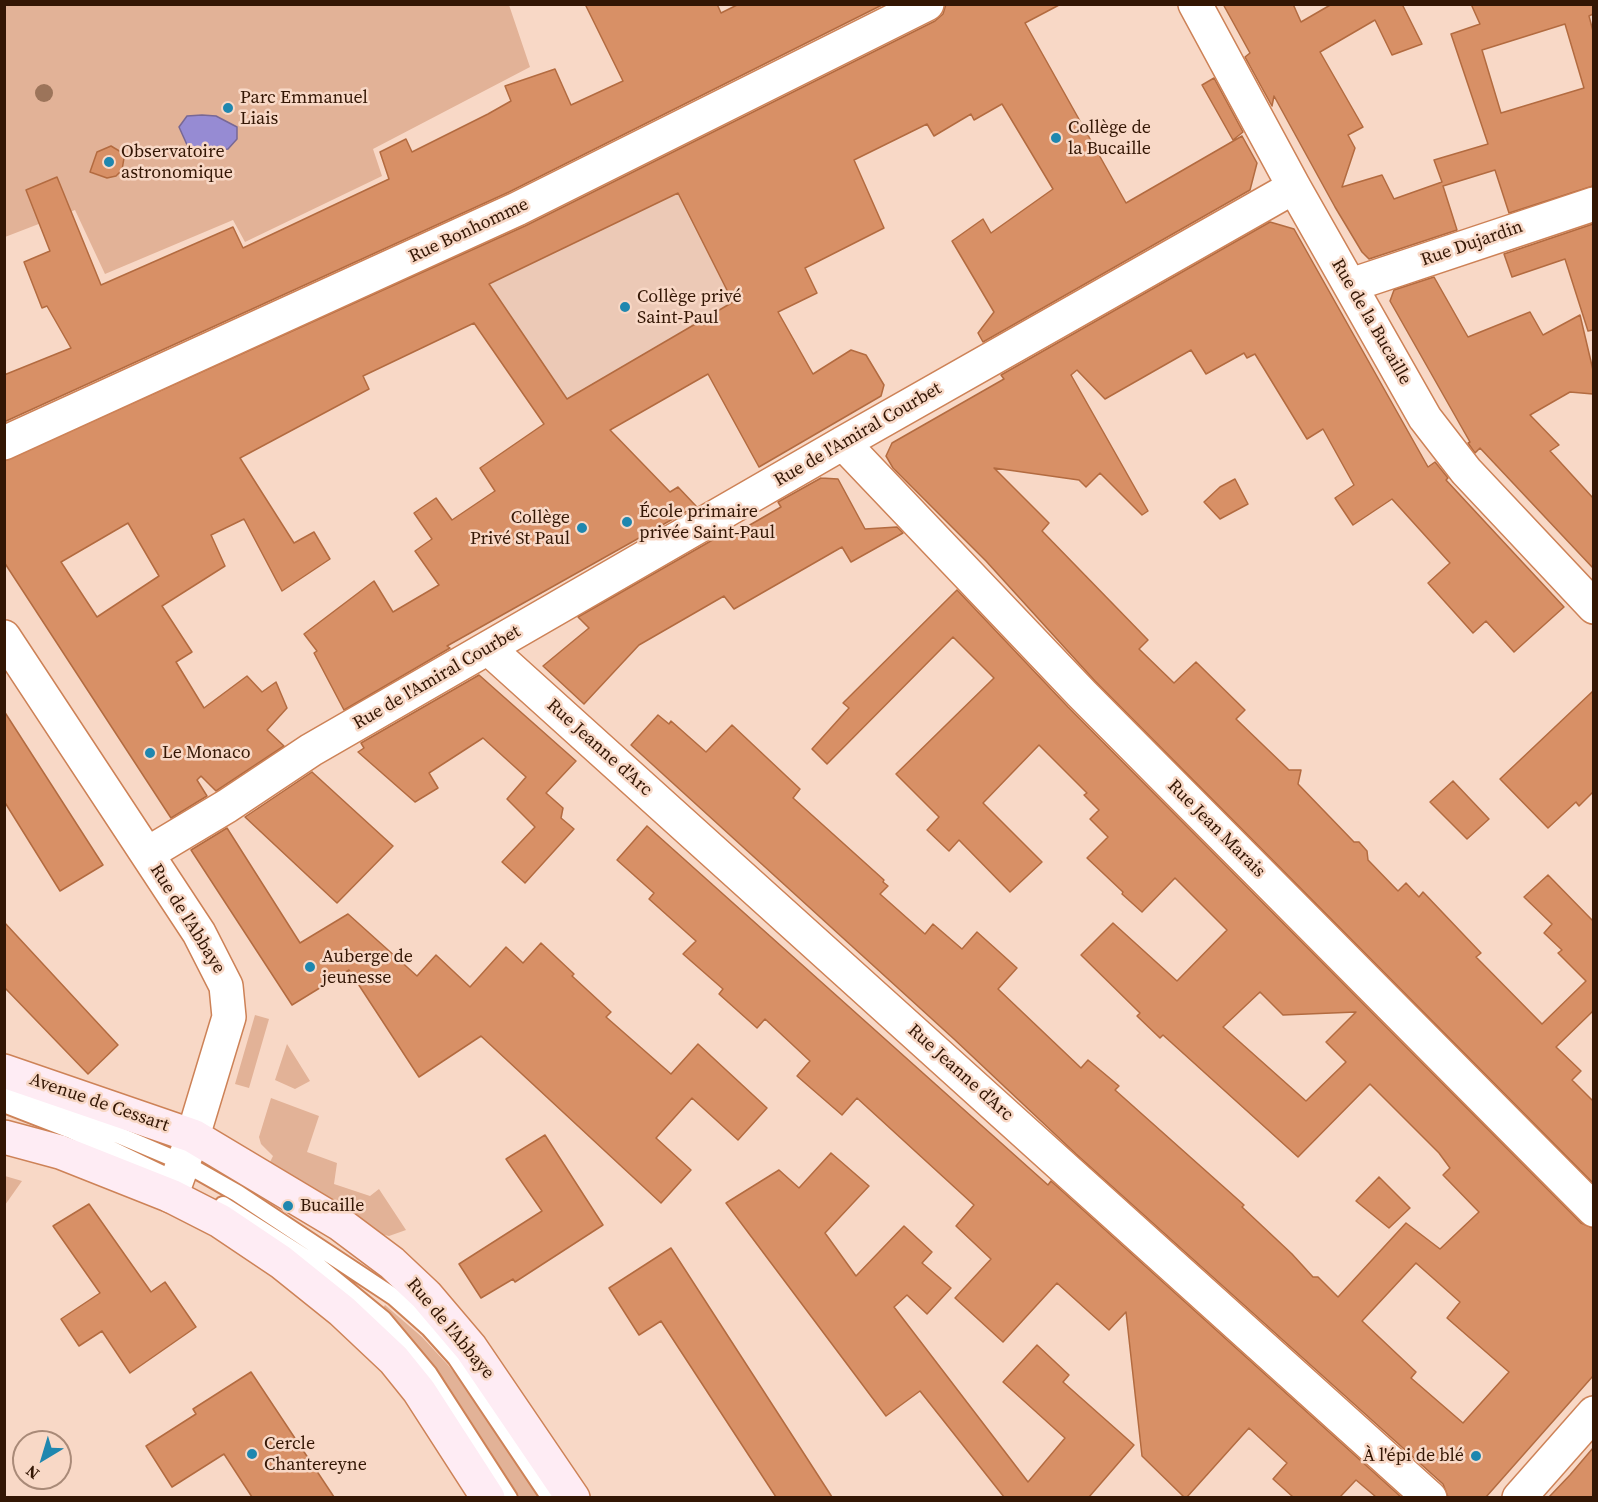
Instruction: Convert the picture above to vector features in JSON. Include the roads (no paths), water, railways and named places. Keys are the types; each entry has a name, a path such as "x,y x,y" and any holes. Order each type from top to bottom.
{"main road":[{"name":"Avenue de Cessart","path":"4,1071 181,1169"},
{"name":"Rue de l'Abbaye","path":"4,1137 92,1163 181,1169 340,1224 392,1263 426,1295 471,1348 573,1497"},
{"name":"Rue de l'Abbaye","path":"181,1169 220,1221 281,1262 371,1337 419,1391 488,1497"}],"street":[{"name":"Rue Bonhomme","path":"4,443 517,209 927,4"},
{"name":"Rue de la Bucaille","path":"1195,4 1294,187 1432,426 1466,471 1593,607"},
{"name":"Rue de l'Amiral Courbet","path":"147,854 227,806 311,750 843,443 1294,187"},
{"name":"Rue Dujardin","path":"1351,285 1593,204"},
{"name":"Rue Jean Marais","path":"843,443 1082,694 1593,1210"},
{"name":"Rue de l'Abbaye","path":"4,637 199,933 221,974 230,997 229,1017 181,1169"},
{"name":"Rue Jeanne d'Arc","path":"489,649 1430,1497"},
{"path":"1519,1497 1593,1413"}],"lane":[{"path":"4,1091 87,1122 181,1169 237,1193 394,1298 429,1328 478,1386 550,1497"},
{"path":"4,1104 181,1169 245,1218 317,1265 383,1319 429,1374 509,1497"}],"place":[{"name":"Parc Emmanuel Liais","path":"228,108"},
{"name":"Collège de la Bucaille","path":"1056,138"},
{"name":"Observatoire astronomique","path":"109,162"},
{"name":"Collège privé Saint-Paul","path":"625,307"},
{"name":"École primaire privée Saint-Paul","path":"627,522"},
{"name":"Collège Privé St Paul","path":"582,528"},
{"name":"Le Monaco","path":"150,753"},
{"name":"Auberge de jeunesse","path":"310,967"},
{"name":"Bucaille","path":"288,1206"},
{"name":"Cercle Chantereyne","path":"252,1454"},
{"name":"À l'épi de blé","path":"1476,1456"}]}
